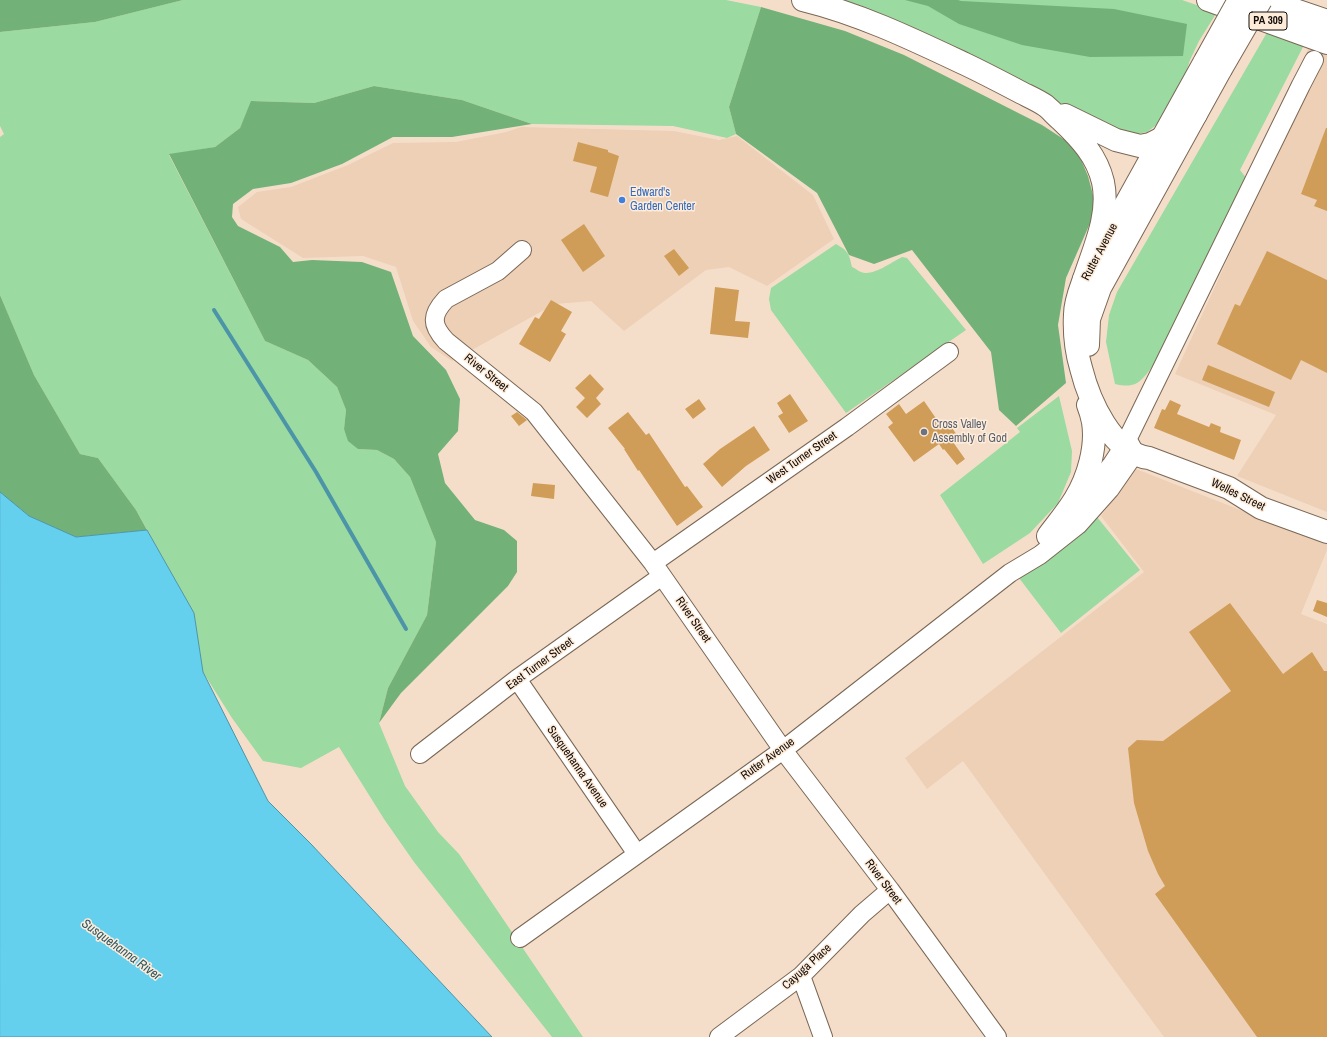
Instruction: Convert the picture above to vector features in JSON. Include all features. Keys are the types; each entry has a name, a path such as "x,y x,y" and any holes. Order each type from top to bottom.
{"main road":[{"path":"803,0 826,6 877,24 983,73 1116,140 1140,146 1150,144 1176,131 1196,114"},
{"name":"PA 309","path":"1208,0 1327,43"},
{"name":"Rutter Avenue","path":"1134,449 1108,413 1095,383 1088,348 1089,319 1100,288 1196,114 1213,65 1239,0"},
{"name":"Rutter Avenue","path":"1134,449 1110,432 1090,396 1081,368 1077,348 1075,312 1084,278 1162,138 1260,0"},
{"name":"PA 309","path":"1266,0 1327,21"},
{"path":"1046,106 1086,146 1099,169 1103,183 1103,215 1100,232 1084,278"},
{"path":"1048,536 1076,498 1090,459 1093,443 1093,422 1086,398 1081,368"},
{"name":"Welles Street","path":"1134,449 1229,488 1261,508 1327,532"}],"street":[{"name":"Rutter Avenue","path":"1010,573 1040,556 1078,525 1110,489 1134,449 1301,85 1314,60"},
{"name":"River Street","path":"522,250 498,271 446,299 439,306 435,315 434,324 438,333 534,412 657,570 783,750 890,890 997,1037"},
{"name":"West Turner Street","path":"657,570 948,352"},
{"name":"Rutter Avenue","path":"520,938 783,750 1010,573 1072,514 1112,464 1134,449"},
{"name":"East Turner Street","path":"420,754 657,570"},
{"name":"Susquehanna Avenue","path":"517,679 637,854"},
{"name":"Cayuga Place","path":"719,1037 801,976 862,914 890,890"},
{"path":"801,976 823,1037"}],"shaded area":[{"path":"1309,47 1327,55 1327,512 1237,476 1276,415 1175,374 1262,184 1252,165"},
{"path":"521,127 674,131 719,140 737,136 813,195 834,239 767,286 729,267 706,270 624,331 591,301 555,304 452,361 431,347 413,321 396,267 363,256 303,258 241,219 238,207 257,192 291,187 348,165 393,143 456,142 506,132"},
{"path":"1136,469 1327,544 1327,550 1301,614 1327,624 1327,1037 1164,1037 963,761 927,789 905,758 1144,572 1101,516"}],"green space":[{"path":"0,0 183,0 95,22 0,32"},
{"path":"183,0 726,0 761,7 729,107 736,134 727,138 673,126 532,124 462,100 374,86 314,103 252,101 240,128 215,147 169,155 265,341 308,360 337,387 346,410 344,429 358,449 377,450 394,459 410,477 436,542 427,615 388,688 379,723 405,786 438,832 459,854 583,1037 552,1037 414,862 384,819 339,747 301,768 263,761 232,718 203,672 194,613 136,510 98,458 80,454 34,375 0,295 0,137 4,134 0,126 0,32 95,22"},
{"path":"832,0 1182,0 1217,12 1199,41 1190,60 1180,91 1155,126 1147,132 1137,134 1125,132 1065,110 1056,101 1028,84 998,69"},
{"path":"905,0 958,0 1114,9 1187,24 1183,56 1090,57 1022,45 959,24 928,6"},
{"path":"761,7 845,31 904,55 1042,125 1065,140 1079,155 1088,176 1094,199 1091,221 1066,278 1058,325 1066,383 1016,426 999,410 991,352 912,250 874,264 849,255 817,193 736,134 729,107"},
{"path":"1269,29 1304,45 1240,170 1247,179 1157,361 1144,377 1135,384 1115,384 1106,342 1109,315 1117,292"},
{"path":"374,86 462,100 532,124 452,137 393,137 342,164 291,183 253,189 233,204 232,217 238,226 280,247 293,262 312,260 362,262 391,272 413,336 446,370 460,399 458,431 438,454 445,483 475,520 504,530 517,541 517,572 508,586 401,693 379,723 388,688 427,615 436,542 410,477 394,459 377,450 358,449 348,441 344,429 346,410 337,387 308,360 265,341 169,154 215,147 240,128 251,101 314,103"},
{"path":"836,244 847,253 852,267 860,272 866,273 876,271 902,257 907,258 966,330 846,413 771,310 769,299 771,288"},
{"path":"0,295 34,375 80,454 98,458 136,510 147,530 76,537 29,516 0,492"},
{"path":"1059,396 1072,451 1071,472 1058,503 1030,533 983,564 940,495 1020,432 1017,428"},
{"path":"1097,517 1140,570 1061,633 1019,578"}],"water":[{"name":"Susquehanna River","path":"0,492 29,516 76,537 147,530 194,613 203,672 268,801 311,844 492,1037 0,1037"}],"building":[{"path":"1326,128 1327,211 1314,206 1317,200 1301,194"},
{"path":"578,142 608,150 608,152 619,156 608,197 590,192 597,167 573,161"},
{"path":"584,224 605,256 583,272 561,240"},
{"path":"674,249 689,268 679,276 664,256"},
{"path":"1267,251 1327,280 1327,373 1301,360 1291,380 1217,344 1235,304 1240,306"},
{"path":"715,287 739,290 735,321 750,322 748,338 710,334"},
{"path":"551,300 572,312 561,331 566,334 550,362 519,344 535,317 539,319"},
{"path":"1208,365 1275,392 1269,407 1202,380"},
{"path":"590,374 604,389 596,398 601,404 587,418 576,407 585,398 575,388"},
{"path":"790,394 808,421 789,433 778,416 783,413 777,403"},
{"path":"699,399 706,409 693,419 685,409"},
{"path":"1170,400 1181,405 1177,414 1209,427 1211,423 1221,427 1220,432 1241,440 1234,460 1154,428 1162,409 1165,410"},
{"name":"Cross Valley Assembly of God","path":"924,401 942,427 948,422 959,438 953,442 965,459 957,465 939,444 914,462 888,427 893,423 886,414 899,404 906,414"},
{"path":"517,412 527,420 519,426 511,416"},
{"path":"628,412 646,435 649,433 685,487 687,486 703,507 677,526 639,470 638,471 625,449 608,428"},
{"path":"754,426 770,450 746,466 722,487 703,464 720,449"},
{"path":"533,483 555,485 554,499 531,496"},
{"path":"1317,600 1327,603 1327,617 1313,611"},
{"path":"1230,603 1283,674 1312,652 1324,671 1327,671 1327,1037 1257,1037 1155,894 1165,886 1148,851 1134,803 1128,748 1137,740 1163,741 1231,691 1189,632"}],"waterway":[{"path":"214,310 316,472 406,629"}],"place":[{"name":"Edward's Garden Center","path":"622,200"},
{"name":"Cross Valley Assembly of God","path":"924,432"}]}
